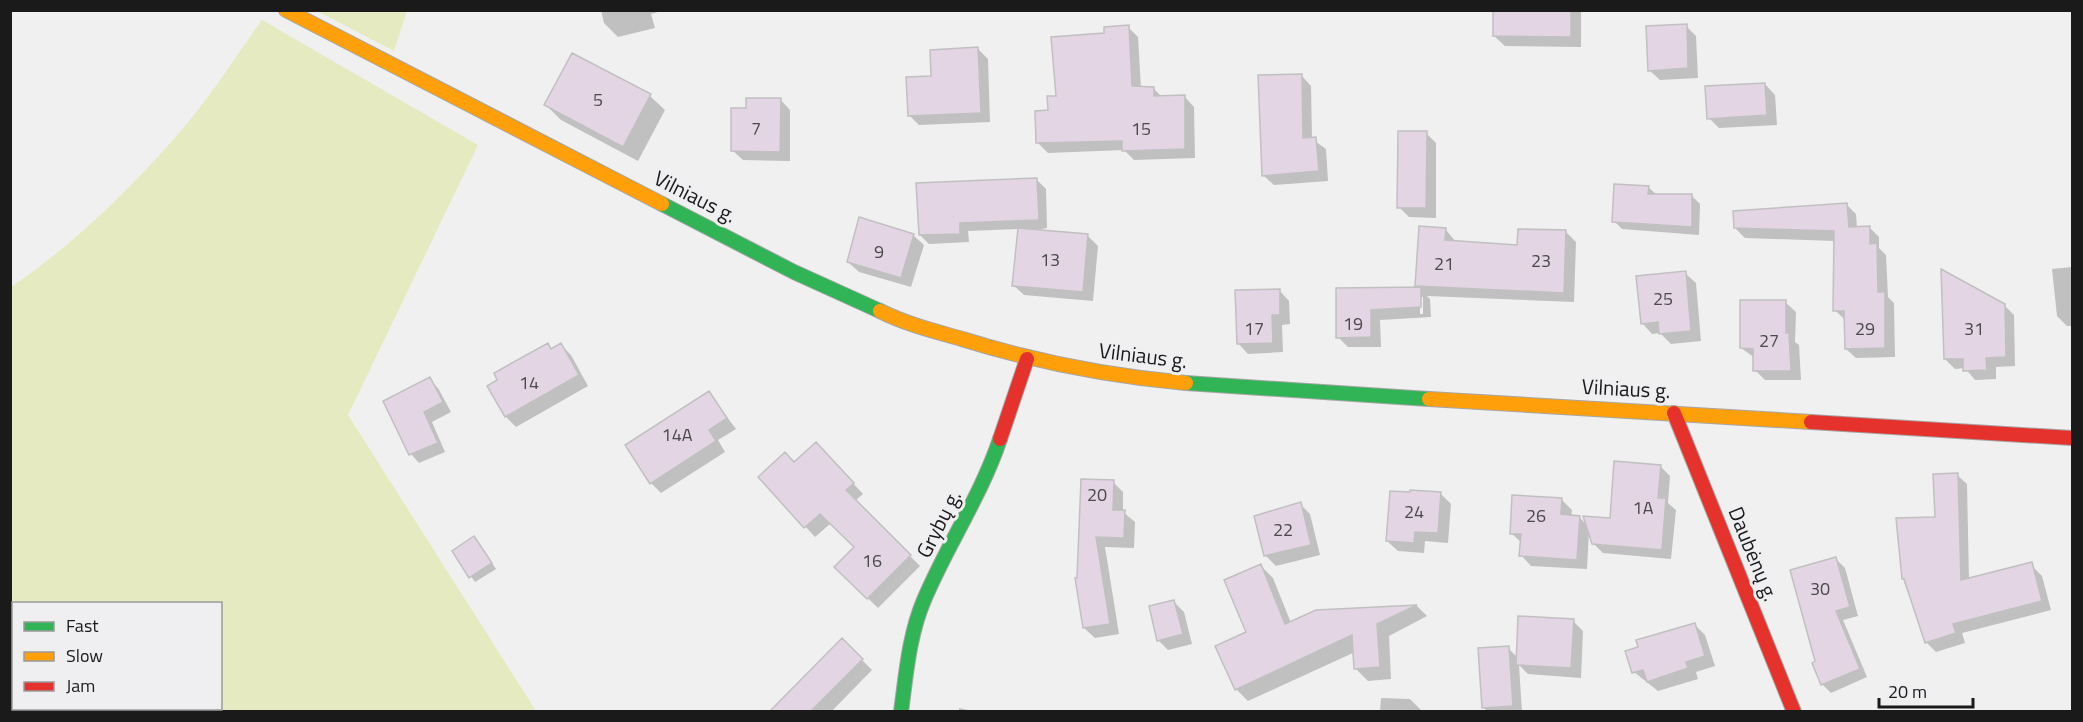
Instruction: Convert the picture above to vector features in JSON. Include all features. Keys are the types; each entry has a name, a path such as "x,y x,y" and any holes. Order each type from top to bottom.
{"main road":[{"name":"Vilniaus g.","path":"286,10 794,272 901,321 1028,359 1124,377 1237,388 2073,438"},
{"name":"Grybų g.","path":"901,711 909,653 923,602 954,535 988,475 1028,359"},
{"name":"Daubėnų g.","path":"1674,413 1794,711"}],"green space":[{"path":"317,11 407,11 394,51"},
{"path":"262,20 478,145 348,415 536,711 11,711 11,287 59,252 106,210 150,166 218,84"}],"building":[{"path":"1493,10 1571,10 1571,37 1493,36"},
{"path":"1687,24 1688,68 1648,71 1646,26"},
{"path":"1129,25 1132,86 1154,87 1154,96 1185,95 1185,149 1122,151 1122,141 1036,143 1035,111 1048,110 1047,96 1056,96 1051,37 1104,33 1104,27"},
{"path":"978,47 981,113 908,116 906,77 931,76 930,50"},
{"path":"572,53 651,94 623,147 544,105"},
{"path":"1302,74 1303,138 1316,137 1319,171 1262,176 1258,75"},
{"path":"1765,83 1767,115 1707,119 1705,86"},
{"path":"746,98 781,98 780,152 731,151 731,108 746,108"},
{"path":"1398,131 1427,131 1426,208 1397,208"},
{"path":"1037,178 1039,220 960,223 960,234 919,235 916,183"},
{"path":"1614,184 1649,186 1648,194 1692,194 1692,227 1612,222"},
{"path":"1847,203 1849,227 1870,226 1870,244 1877,243 1878,292 1885,292 1885,348 1845,349 1844,311 1833,311 1834,231 1734,228 1733,211"},
{"path":"859,217 914,234 901,278 847,262"},
{"path":"1419,226 1446,228 1445,240 1517,245 1518,229 1566,230 1564,293 1415,286"},
{"path":"1018,228 1088,234 1083,292 1012,286"},
{"path":"1941,269 2005,304 2006,357 1986,358 1987,370 1963,371 1963,359 1944,359"},
{"path":"1686,271 1691,331 1659,334 1658,322 1641,324 1636,276"},
{"path":"1421,287 1421,307 1371,310 1371,337 1336,338 1336,288"},
{"path":"1280,289 1280,315 1272,315 1273,343 1237,344 1235,290"},
{"path":"1740,300 1786,300 1786,333 1789,333 1791,371 1753,371 1753,349 1740,348"},
{"path":"548,343 551,349 561,343 579,375 505,417 487,386 497,380 494,373"},
{"path":"430,377 443,402 424,412 438,443 409,455 383,401"},
{"path":"709,391 727,418 709,430 716,441 650,484 625,445"},
{"path":"816,442 854,483 846,490 911,555 867,599 834,567 854,547 820,514 804,528 758,477 785,452 794,462"},
{"path":"1614,461 1661,465 1658,498 1666,498 1662,550 1592,544 1583,516 1610,518"},
{"path":"1958,473 1961,580 2032,562 2042,601 1953,624 1956,633 1925,643 1904,579 1902,579 1896,518 1935,517 1933,474"},
{"path":"1081,479 1114,480 1113,510 1125,510 1124,538 1096,537 1110,624 1083,628 1075,578 1077,578"},
{"path":"1410,490 1441,492 1438,533 1415,532 1414,543 1386,541 1390,491 1410,492"},
{"path":"1512,495 1562,498 1561,514 1580,516 1577,560 1519,556 1521,534 1510,534"},
{"path":"1301,502 1311,545 1264,556 1254,516"},
{"path":"474,536 492,563 469,578 452,551"},
{"path":"1836,557 1850,607 1836,611 1860,669 1821,685 1812,663 1815,661 1790,570"},
{"path":"1261,564 1285,624 1316,610 1417,605 1377,624 1380,667 1354,669 1352,635 1235,690 1215,646 1246,632 1224,580"},
{"path":"1174,600 1183,634 1157,641 1149,606"},
{"path":"1518,616 1574,619 1571,668 1516,665"},
{"path":"1695,623 1705,656 1686,662 1688,668 1647,682 1643,670 1632,673 1625,651 1638,647 1636,640"},
{"path":"842,638 863,659 811,711 770,711"},
{"path":"1509,646 1513,706 1482,708 1478,648"}],"traffic: fast":[{"path":"662,204 794,272 880,311"},
{"path":"1186,383 1429,399"},
{"path":"901,712 909,655 919,613 983,480 1000,439"}],"traffic: slow":[{"path":"286,10 662,204"},
{"path":"880,311 931,330 1045,361 1101,372 1186,383"},
{"path":"1429,399 1811,422"}],"traffic: jam":[{"path":"1000,439 1027,359"},
{"path":"1674,413 1794,712"},
{"path":"1811,422 2072,438"}]}
